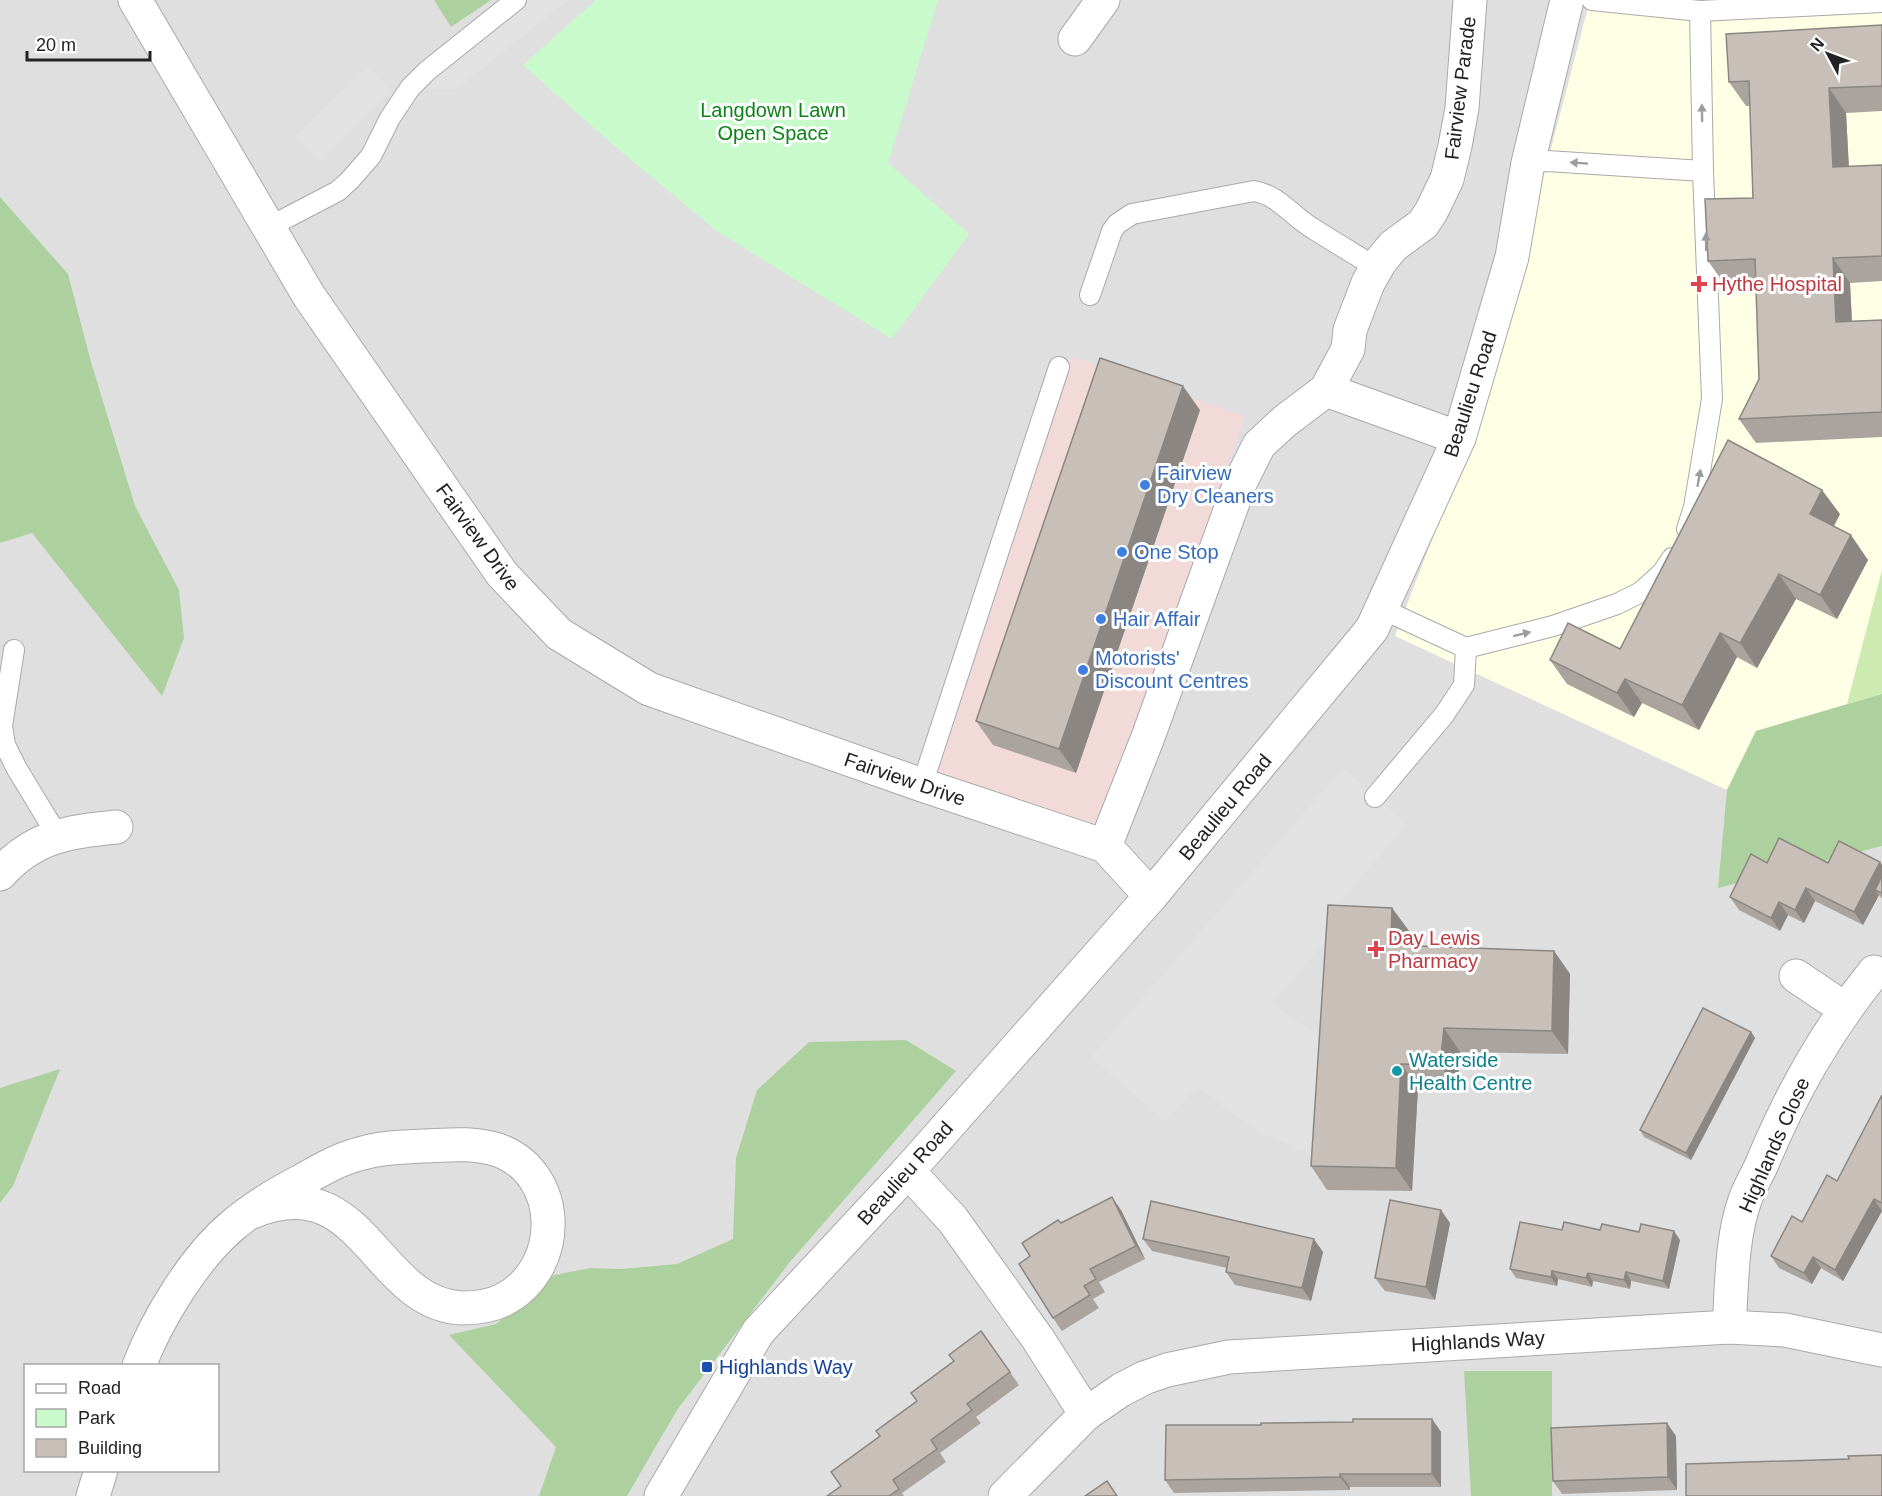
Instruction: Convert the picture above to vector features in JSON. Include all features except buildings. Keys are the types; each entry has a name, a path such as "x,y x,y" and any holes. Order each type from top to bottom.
{"street":[{"name":"Fairview Drive","path":"135,0 309,296 502,574 559,634 650,688 921,785 1105,846 1151,896"},
{"path":"1075,39 1102,0"},
{"name":"Fairview Parade","path":"1105,846 1152,727 1240,483 1259,445 1326,390 1348,349 1350,330 1362,296 1377,268 1393,246 1423,224 1447,179 1462,108 1470,0"},
{"name":"Beaulieu Road","path":"661,1496 758,1332 909,1171 1151,896 1372,629 1459,438 1512,257 1528,163 1567,0"},
{"path":"1326,390 1459,438"},
{"path":"0,874 12,861 32,846 57,835 116,826"},
{"name":"Highlands Close","path":"1729,1327 1735,1246 1745,1200 1813,1058 1845,1009 1874,972"},
{"path":"1796,976 1845,1009"},
{"path":"139,1364 159,1320 192,1271 231,1226 274,1196 320,1170 363,1152 398,1147 460,1144 501,1151 522,1166 538,1184 549,1218 548,1240 542,1260 525,1284 503,1300 476,1308 453,1307 430,1300 413,1288 359,1233 326,1208 307,1203 289,1202 272,1203 252,1212"},
{"path":"909,1171 954,1220 1038,1339 1086,1414"},
{"name":"Highlands Way","path":"1005,1496 1086,1414 1121,1390 1144,1378 1167,1370 1229,1357 1729,1327 1785,1330 1882,1350"},
{"path":"93,1496 99,1472"}],"lane":[{"path":"270,227 338,190 350,180 371,156 390,118 410,88 516,0"},
{"path":"1592,0 1700,11 1882,2"},
{"path":"1382,609 1466,648 1553,626 1617,604 1641,592 1662,573 1682,544 1694,507 1713,399 1703,171 1700,11"},
{"path":"1528,163 1547,161 1703,171"},
{"path":"1090,296 1112,231 1122,219 1132,214 1254,191 1263,192 1278,201 1311,228 1377,268"},
{"path":"921,785 1059,367"},
{"path":"1375,797 1444,716 1464,685 1466,648"},
{"path":"14,650 2,726 5,745 57,835"}],"shaded area":[{"path":"0,0 1882,0 1882,1496 0,1496"},
{"path":"528,0 568,0 457,89 416,90"},
{"name":"Hythe Hospital","path":"1590,0 1882,0 1882,694 1756,731 1727,790 1395,636 1483,407"},
{"path":"368,65 392,90 319,162 294,137"},
{"path":"1070,356 1245,416 1100,831 925,770"},
{"path":"1343,768 1407,824 1337,906 1348,916 1273,1003 1289,1017 1328,1037 1317,1156 1258,1132 1197,1087 1165,1122 1091,1057"}],"green space":[{"path":"434,0 491,0 451,27"},
{"name":"Langdown Lawn Open Space","path":"596,0 938,0 888,163 969,234 892,339 718,232 613,145 523,65"},
{"path":"0,197 68,274 91,362 135,506 179,590 184,638 162,696 32,533 0,543"},
{"path":"1882,570 1882,694 1847,704"},
{"path":"1882,694 1882,846 1718,888 1727,790 1756,731"},
{"path":"906,1040 956,1071 789,1263 677,1410 627,1496 539,1496 556,1447 449,1335 496,1324 554,1275 591,1268 621,1269 677,1264 733,1239 736,1158 757,1090 809,1042"},
{"path":"60,1069 13,1186 0,1203 0,1088"},
{"path":"1464,1371 1552,1371 1552,1496 1471,1496"}],"place":[{"name":"Hythe Hospital","path":"1699,284"},
{"name":"Fairview Dry Cleaners","path":"1145,485"},
{"name":"One Stop","path":"1122,552"},
{"name":"Hair Affair","path":"1101,619"},
{"name":"Motorists' Discount Centres","path":"1083,670"},
{"name":"Day Lewis Pharmacy","path":"1376,949"},
{"name":"Waterside Health Centre","path":"1397,1071"},
{"name":"Highlands Way","path":"707,1367"}]}
